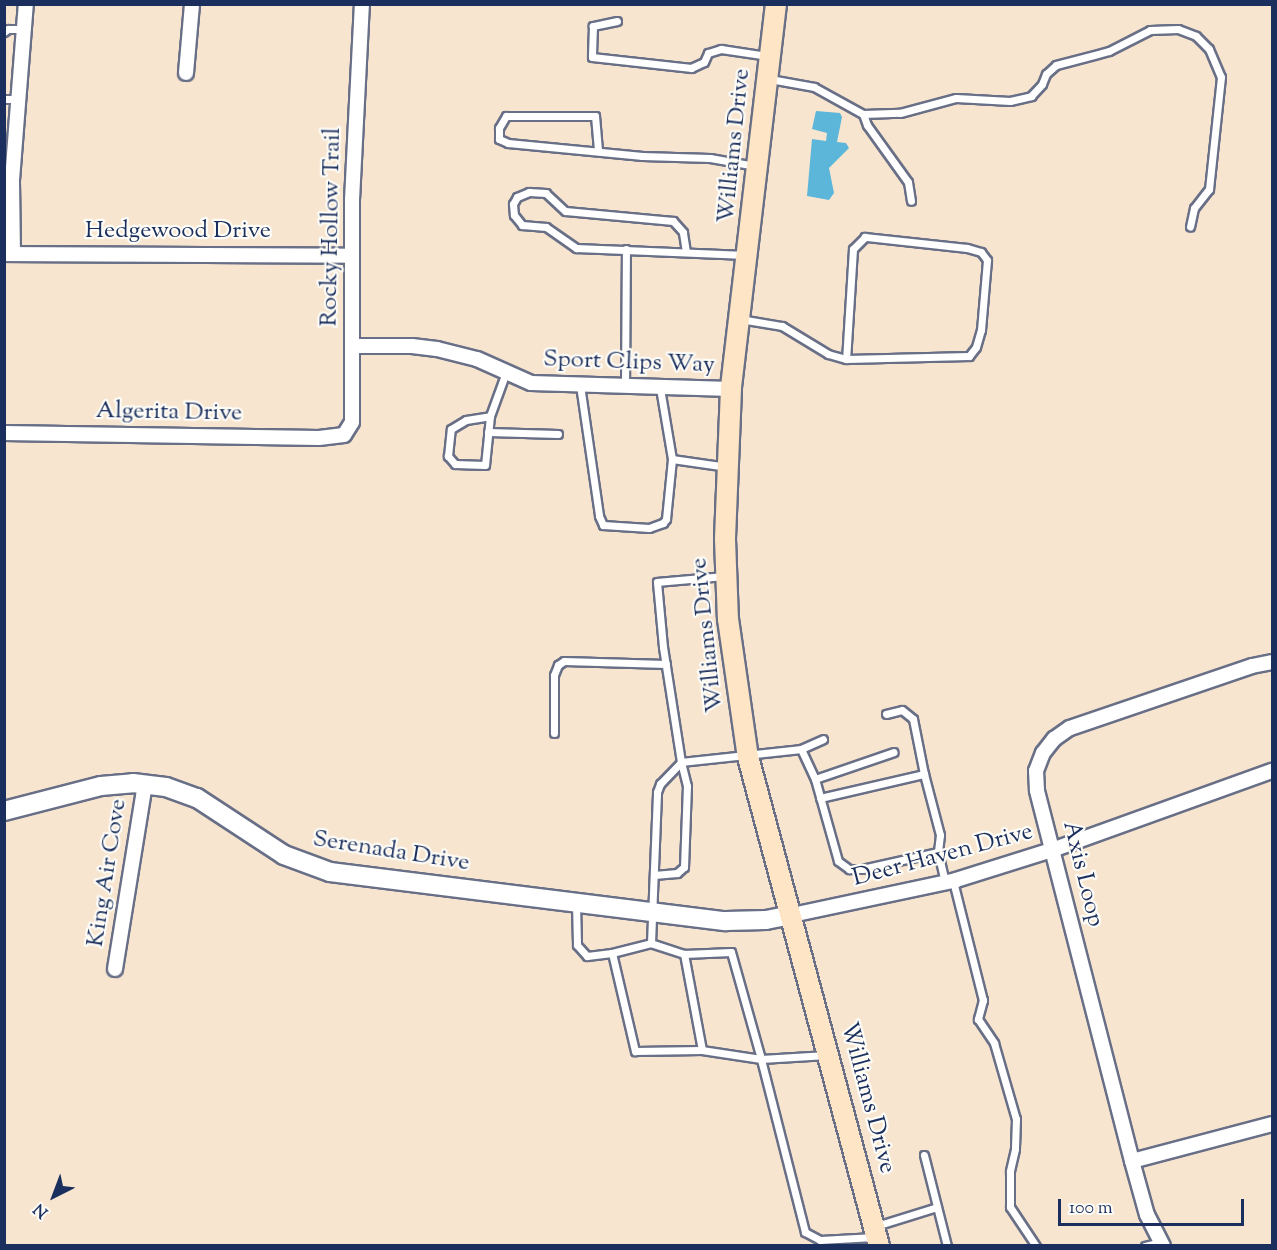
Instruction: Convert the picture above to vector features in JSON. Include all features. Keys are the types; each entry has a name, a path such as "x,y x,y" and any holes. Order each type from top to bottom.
{"main road":[{"name":"Williams Drive","path":"776,4 749,255 731,389 724,576 733,669 748,756 877,1236"}],"street":[{"path":"9,254 12,180 11,99 24,29 26,4"},
{"path":"186,73 192,4"},
{"name":"Rocky Hollow Trail","path":"332,438 344,435 352,422 352,256 362,4"},
{"name":"Hedgewood Drive","path":"9,254 352,256"},
{"name":"Sport Clips Way","path":"353,346 412,346 437,349 477,359 531,383 731,389"},
{"name":"Algerita Drive","path":"4,434 332,438"},
{"name":"Axis Loop","path":"1162,1244 1147,1215 1052,850 1035,781 1039,759 1061,733 1252,666 1272,662"},
{"name":"Deer Haven Drive","path":"792,915 949,882 1052,850 1272,771"},
{"name":"Serenada Drive","path":"4,811 101,786 145,784 197,798 268,846 314,867 381,879 741,921 792,915"},
{"name":"King Air Cove","path":"115,969 145,784"},
{"path":"1132,1161 1272,1124"}],"lane":[{"path":"617,21 593,26 592,57 691,68 704,62 708,53 721,49 770,57"},
{"path":"4,32 8,29 24,29"},
{"path":"768,78 814,87 863,114 900,113 956,98 1010,101 1031,96 1056,65 1109,51 1150,30 1178,29 1196,36 1209,49 1221,77 1209,189 1194,208 1190,227"},
{"path":"863,114 867,125 908,182 911,201"},
{"path":"598,150 595,116 506,116 500,128 499,139 508,143 642,156 710,158 758,167"},
{"path":"686,252 683,232 673,221 565,211 546,193 529,192 517,197 513,204 514,215 522,225 546,227 576,248 749,255"},
{"path":"740,319 782,326 828,354 846,358 969,356 976,347 981,330 987,260 981,252 967,248 865,237 853,249 846,358"},
{"path":"625,387 626,249"},
{"path":"490,416 466,420 451,429 448,456 455,464 485,465 490,416 506,372"},
{"path":"580,385 599,516 603,525 649,528 663,523 666,519 672,459 660,388"},
{"path":"488,432 558,434"},
{"path":"672,459 727,467"},
{"path":"654,874 677,873 686,861 687,786 681,762 666,664 657,582 724,576"},
{"path":"554,733 554,675 558,665 564,661 666,664"},
{"path":"886,714 902,710 913,719 940,835 938,852 983,1000 978,1019 994,1042 1016,1119 1015,1149 1010,1171 1010,1207 1036,1245"},
{"path":"651,943 657,792 660,784 681,762 801,749 823,739"},
{"path":"801,749 815,779 838,861 849,869 862,869 938,852"},
{"path":"815,779 894,752"},
{"path":"820,798 924,774"},
{"path":"576,903 577,945 587,956 612,953 651,943 684,954 731,952 805,1232 820,1240 877,1236 937,1207"},
{"path":"612,953 635,1051 702,1050 761,1059 829,1055"},
{"path":"684,954 702,1050"},
{"path":"924,1155 947,1245"},
{"path":"1145,1245 1162,1244"}],"water":[{"path":"816,111 840,113 842,117 837,142 846,143 849,148 829,168 834,193 829,200 807,196 812,139 826,141 827,133 812,129"}]}
